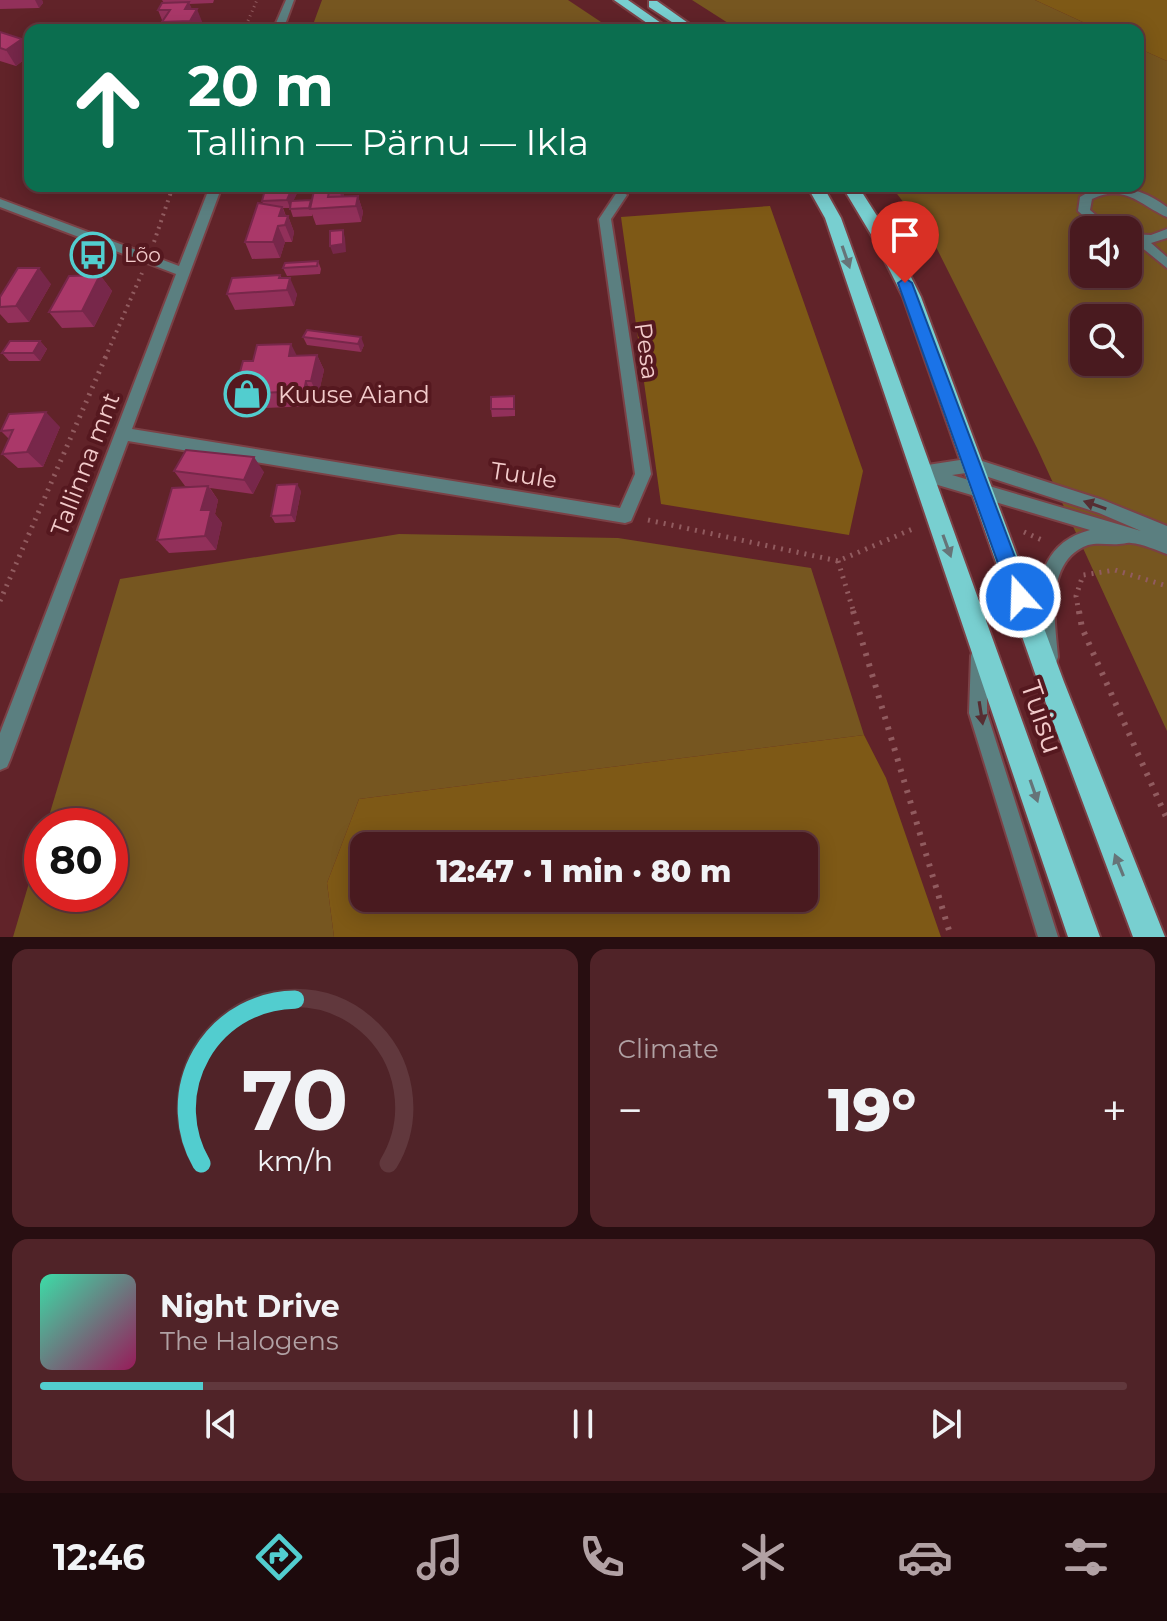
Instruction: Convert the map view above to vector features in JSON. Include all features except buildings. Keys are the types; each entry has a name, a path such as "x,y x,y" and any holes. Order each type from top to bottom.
{"highway":[{"path":"620,0 656,24"},
{"path":"646,0 683,24"},
{"name":"Tuisu","path":"818,192 833,218 1084,937"},
{"name":"Tuisu","path":"854,192 884,241 912,297 1051,682 1149,937"}],"street":[{"path":"280,24 290,0"},
{"name":"Tallinna mnt","path":"0,760 214,192"},
{"path":"1090,216 1084,211 1083,203 1093,192"},
{"path":"1123,192 1132,193 1167,213"},
{"name":"Pesa","path":"621,195 605,219 643,474 625,516"},
{"path":"0,203 183,272"},
{"path":"1142,238 1167,233"},
{"path":"1142,245 1167,264"},
{"name":"Tuule","path":"122,434 625,516"},
{"path":"921,473 977,476 1103,507 1167,534"},
{"path":"921,473 977,476 1167,546"},
{"path":"1051,682 1045,604 1050,570 1064,550 1086,538 1136,537"}],"lane":[{"path":"980,635 978,713 1048,937"}],"path":[{"path":"247,24 257,0"},
{"path":"0,601 148,259 171,192"},
{"path":"625,516 838,561 911,529"},
{"path":"838,561 951,937"},
{"path":"1167,586 1115,570 1083,575 1076,596 1082,628 1167,819"}],"shaded area":[{"path":"322,0 568,0 604,24 313,24"},
{"path":"692,0 1035,0 1087,24 730,24"},
{"path":"1035,0 1167,0 1167,61 1144,51 1144,24 1087,24"},
{"path":"1144,51 1167,61 1167,731 1037,448 933,241 896,192 1144,192"},
{"path":"770,206 863,471 849,535 661,504 621,217"},
{"path":"399,534 618,538 811,568 864,735 359,799 327,883 334,937 13,937 24,900 24,912 128,912 128,808 51,808 120,579"},
{"path":"864,735 886,778 941,937 334,937 327,883 359,799"}],"place":[{"name":"Lõo","path":"93,255"},
{"name":"Kuuse Aiand","path":"247,394"}],"route":[{"path":"905,283 1020,597"}]}
